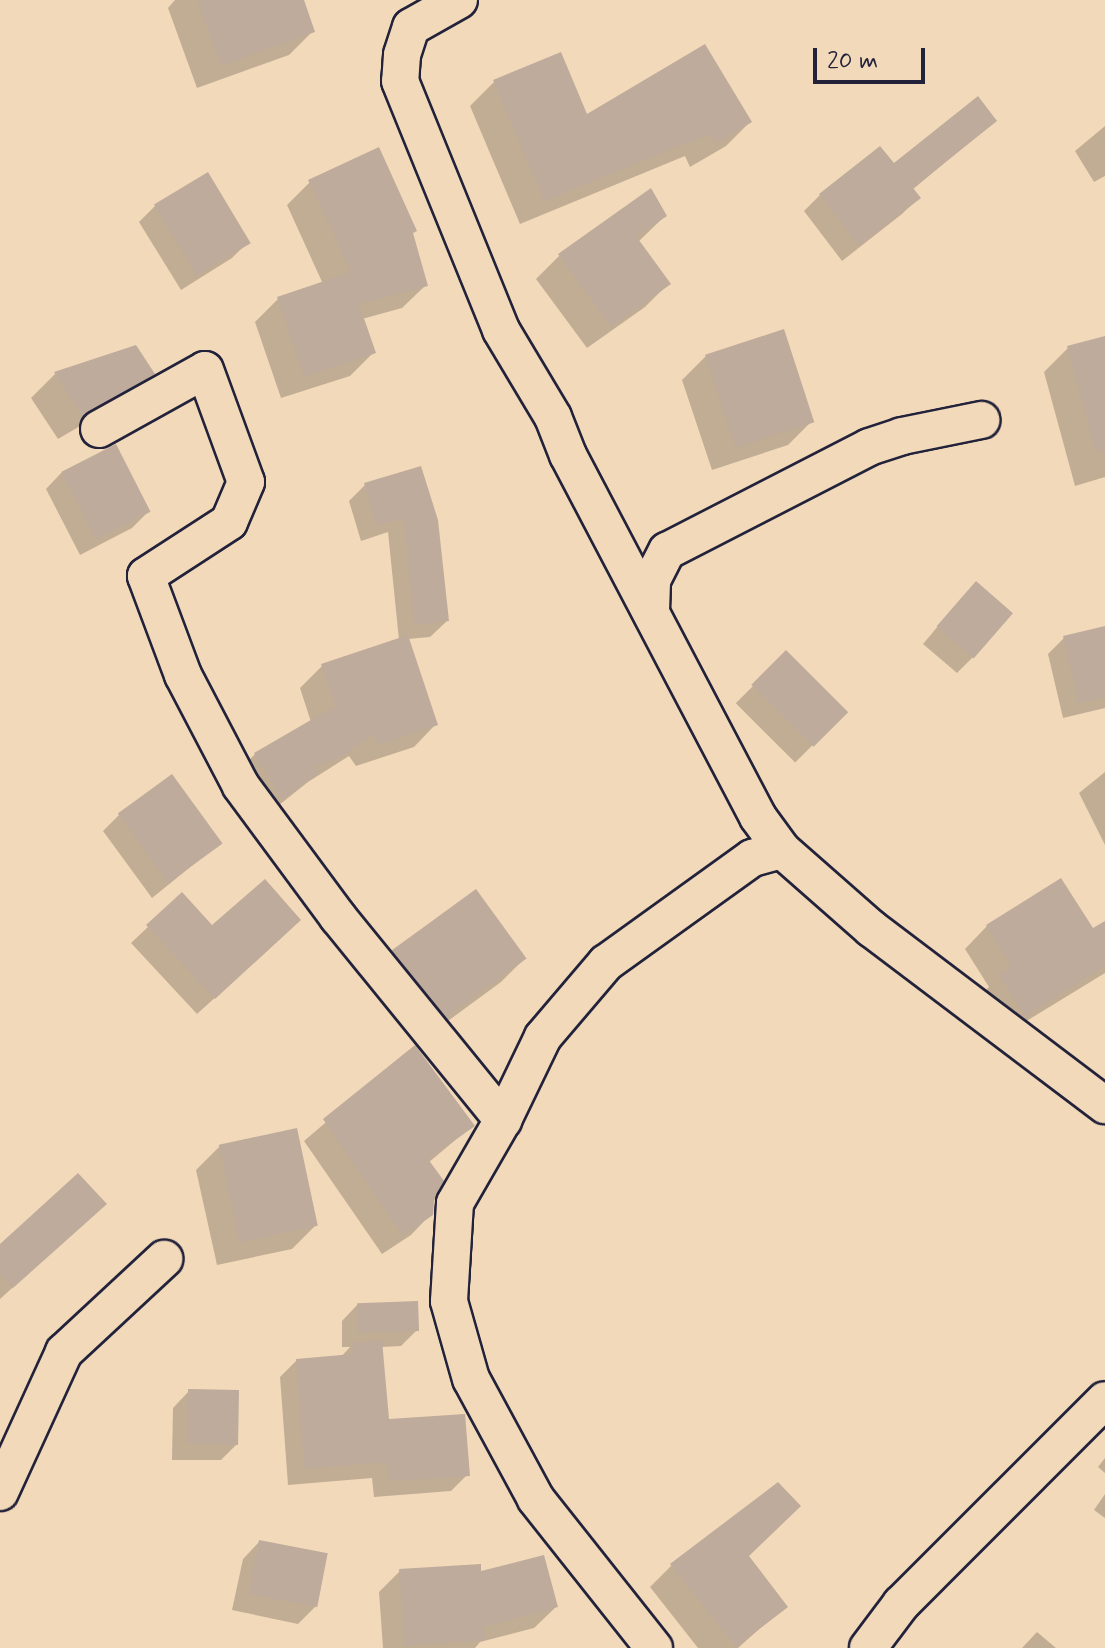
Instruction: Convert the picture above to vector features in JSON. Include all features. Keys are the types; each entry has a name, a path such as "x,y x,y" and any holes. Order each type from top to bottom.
{"street":[{"path":"459,0 411,27 402,55 400,81 501,330 553,417 568,455 737,781 782,850 872,929 1105,1105"},
{"path":"99,429 205,370 246,482 229,522 146,576 183,675 241,786 338,917 503,1120"},
{"path":"651,611 652,580 667,551 869,447 902,436 981,420"},
{"path":"654,1648 536,1499 471,1379 449,1301 455,1203 503,1120 543,1037 606,963 752,858 782,850"},
{"path":"0,1492 64,1352 164,1259"},
{"path":"868,1648 901,1604 1105,1400"}],"building":[{"path":"197,0 304,0 315,32 221,66"},
{"path":"705,44 752,122 715,144 709,134 544,201 493,80 561,52 587,114"},
{"path":"978,96 997,121 913,188 921,198 859,246 819,194 880,146 894,163"},
{"path":"379,147 417,231 413,233 428,286 359,304 376,353 304,377 277,297 351,272 308,180"},
{"path":"208,172 251,243 197,276 154,204"},
{"path":"651,188 667,216 636,236 671,284 611,327 558,254"},
{"path":"784,329 814,422 735,448 705,355"},
{"path":"1105,336 1105,450 1096,452 1067,346"},
{"path":"136,345 155,374 83,417 54,372"},
{"path":"116,444 151,512 96,539 62,472"},
{"path":"421,466 438,520 449,621 414,625 404,518 377,526 364,483"},
{"path":"976,581 1013,613 974,658 937,626"},
{"path":"1105,626 1105,697 1079,703 1063,636"},
{"path":"408,635 438,725 379,745 372,735 342,757 315,766 319,773 282,800 254,753 335,706 321,664"},
{"path":"786,650 848,712 814,747 751,685"},
{"path":"172,774 223,844 168,883 118,813"},
{"path":"1061,878 1093,928 1105,921 1105,966 1025,1016 998,974 1011,966 986,925"},
{"path":"265,879 301,920 215,999 146,925 182,892 212,925"},
{"path":"476,889 527,959 442,1020 392,950"},
{"path":"415,1045 475,1126 428,1159 444,1181 434,1201 433,1215 403,1236 323,1119"},
{"path":"297,1128 318,1226 240,1242 219,1145"},
{"path":"78,1173 107,1204 13,1288 0,1274 0,1244"},
{"path":"418,1301 419,1331 358,1333 357,1303"},
{"path":"382,1340 389,1419 465,1414 470,1476 389,1481 388,1462 304,1469 296,1359 353,1354 352,1343"},
{"path":"188,1389 239,1390 238,1445 187,1444"},
{"path":"778,1482 801,1506 749,1556 788,1607 736,1647 670,1564"},
{"path":"259,1540 328,1553 317,1607 249,1594"},
{"path":"544,1555 558,1607 484,1627 485,1640 405,1646 399,1569 481,1564 481,1571"}]}
